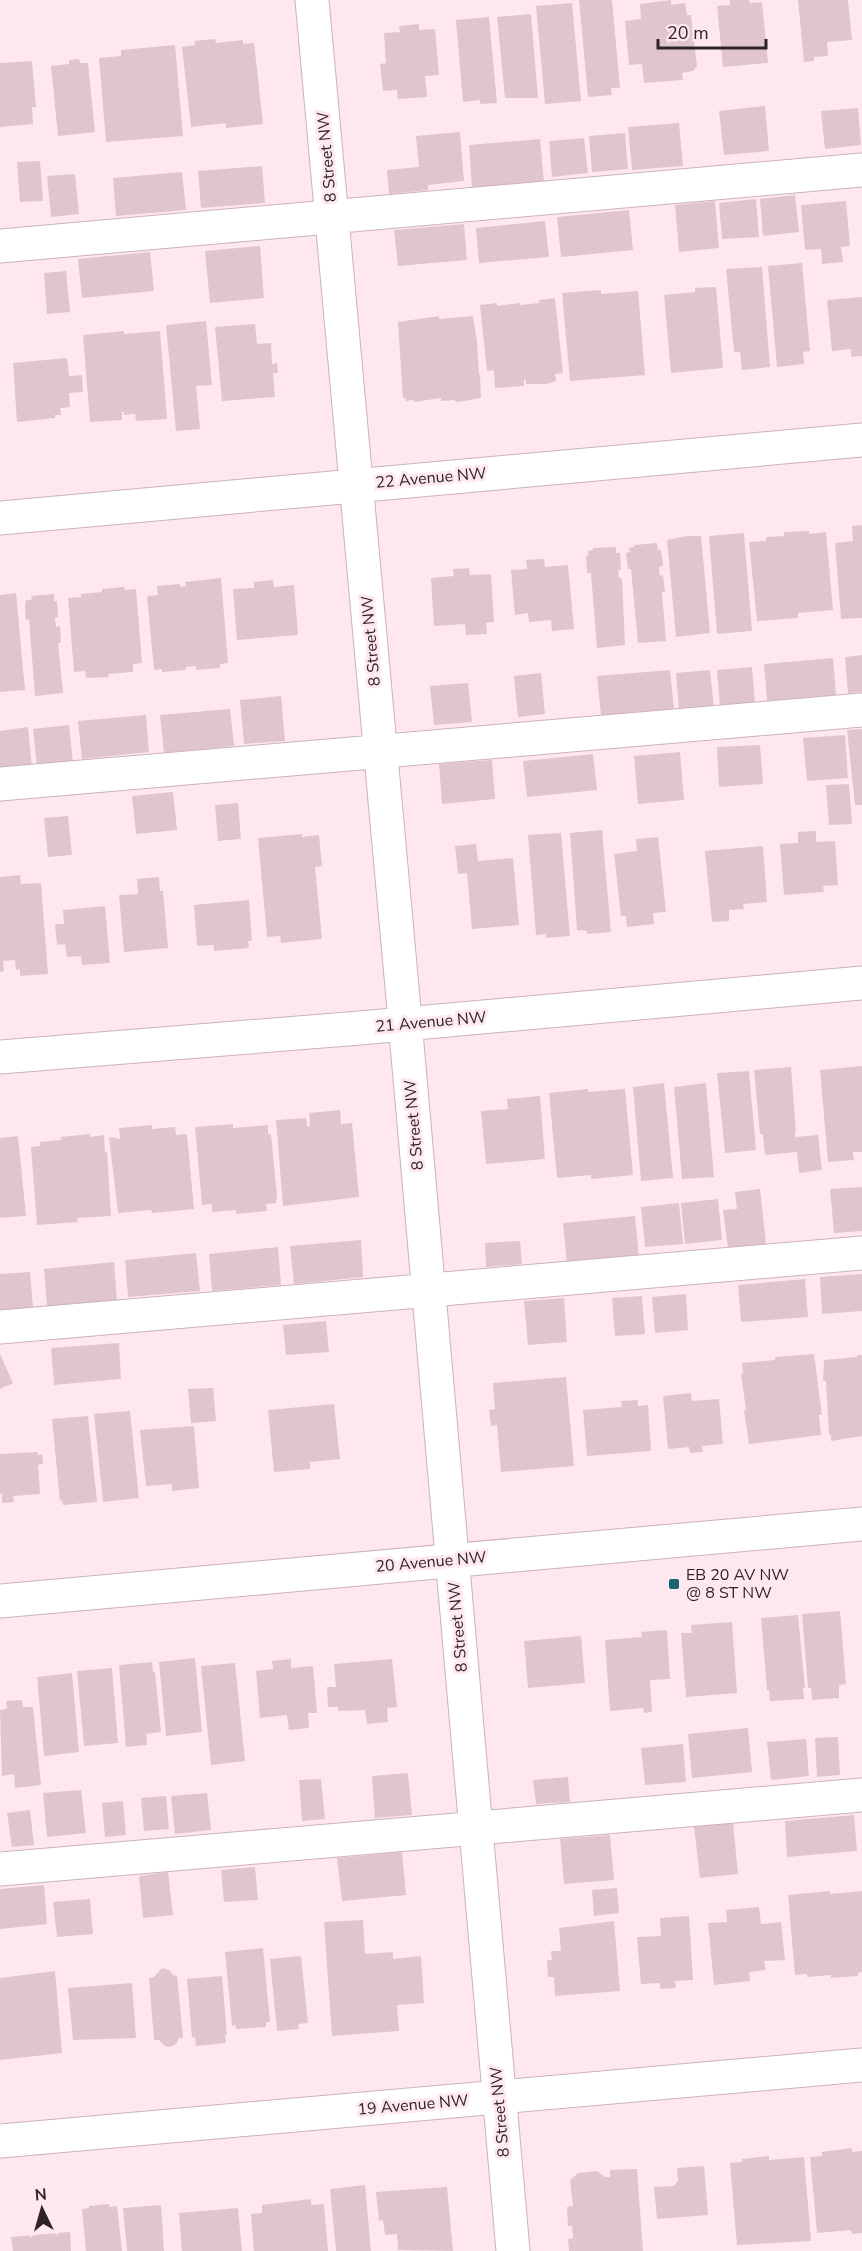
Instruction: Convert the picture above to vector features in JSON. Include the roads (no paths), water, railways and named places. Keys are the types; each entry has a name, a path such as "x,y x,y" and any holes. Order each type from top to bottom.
{"street":[{"name":"8 Street NW","path":"312,0 381,751 513,2251"},
{"path":"0,246 862,170"},
{"name":"22 Avenue NW","path":"0,518 862,440"},
{"path":"0,784 862,710"},
{"name":"21 Avenue NW","path":"0,1057 862,983"},
{"path":"0,1327 862,1253"},
{"name":"20 Avenue NW","path":"0,1600 862,1524"},
{"path":"0,1869 862,1795"},
{"name":"19 Avenue NW","path":"0,2141 862,2065"}],"place":[{"name":"EB 20 AV NW @ 8 ST NW","path":"674,1584"}]}
